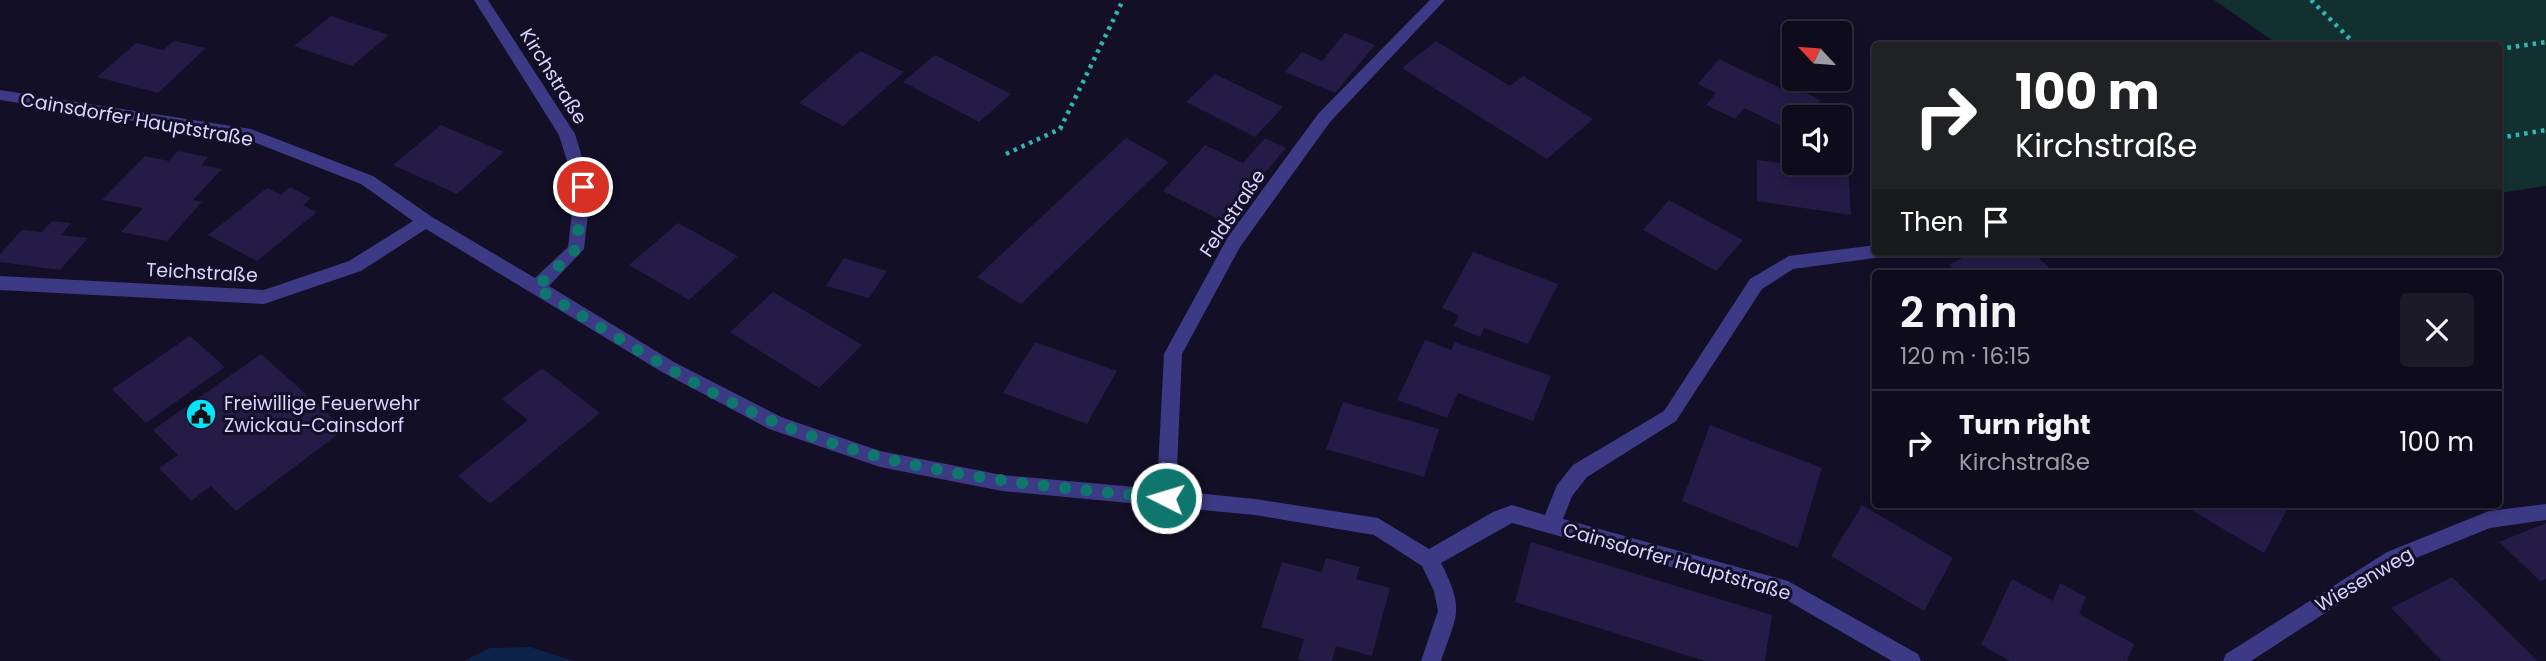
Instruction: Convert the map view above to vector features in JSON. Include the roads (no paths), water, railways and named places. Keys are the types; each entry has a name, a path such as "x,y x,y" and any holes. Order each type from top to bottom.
{"street":[{"name":"Kirchstraße","path":"481,0 567,134 583,187 576,249 536,288"},
{"name":"Feldstraße","path":"1166,498 1173,354 1245,226 1324,118 1438,0"},
{"name":"Cainsdorfer Hauptstraße","path":"0,95 245,133 367,180 426,221 668,367 775,423 880,459 1002,483 1255,507 1378,527 1429,560 1500,518 1512,514 1788,590 1912,661"},
{"name":"Teichstraße","path":"0,283 264,297 355,266 426,221"},
{"name":"Cainsdorfer Hauptstraße","path":"1551,525 1564,491 1580,471 1670,416 1756,284 1789,263 1872,253"},
{"name":"Wiesenweg","path":"2233,661 2394,558 2489,520 2546,512"},
{"path":"1429,560 1444,590 1448,611 1432,661"}],"water":[{"path":"530,647 574,661 464,661 490,648"}],"place":[{"name":"Freiwillige Feuerwehr Zwickau-Cainsdorf","path":"201,414"}]}
